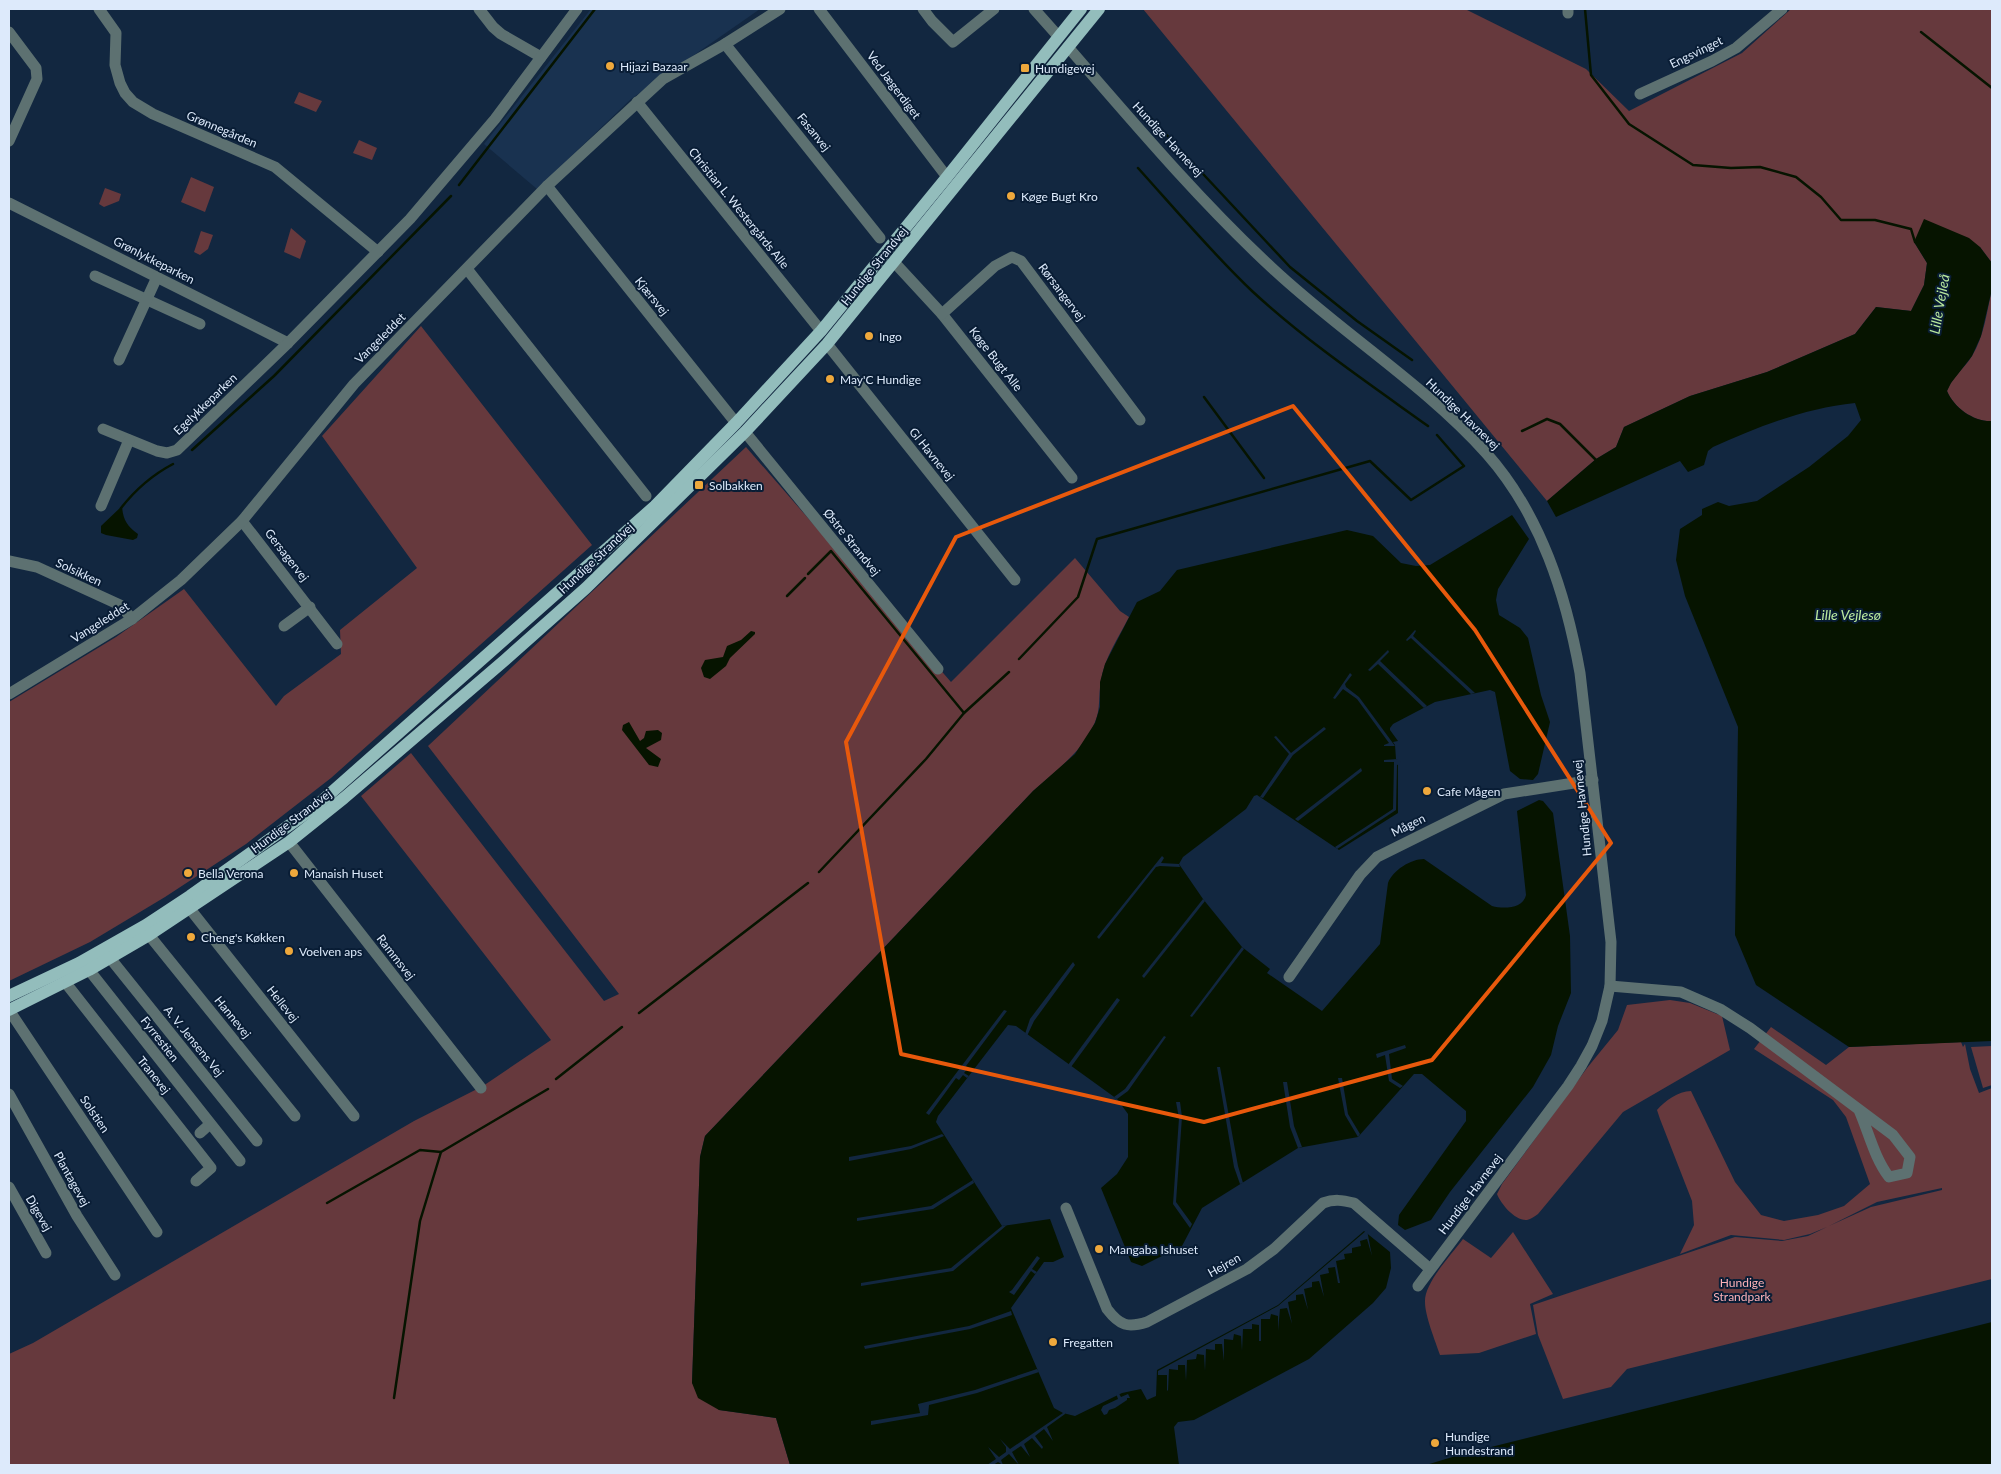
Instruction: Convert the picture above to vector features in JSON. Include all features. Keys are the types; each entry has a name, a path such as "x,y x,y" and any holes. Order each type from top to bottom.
{"main road":[{"name":"Hundige Strandvej","path":"9,1010 89,970 149,935 190,910 289,842 344,798 566,605 672,505 741,427 947,177 1081,9"},
{"name":"Hundige Strandvej","path":"9,996 79,963 146,925 192,895 315,807 655,506 827,344 1099,9"},
{"path":"1058,36 1068,47"}],"street":[{"name":"Grønnegården","path":"99,9 116,33 116,65 118,74 125,93 133,102 153,114 275,167 378,252"},
{"path":"479,9 493,27 502,34 541,57"},
{"path":"288,343 410,219 495,119 577,9"},
{"name":"Vangeleddet","path":"9,694 132,619 181,580 242,521 354,384 546,186 663,79 726,44 780,9"},
{"name":"Ved Jægerdiget","path":"820,9 947,177"},
{"path":"923,9 953,42 994,9"},
{"path":"1034,9 1058,36"},
{"name":"Engsvinget","path":"1640,94 1736,48 1782,9"},
{"path":"9,32 36,68 37,79 9,142"},
{"name":"Fasanvej","path":"726,44 880,238"},
{"name":"Hundige Havnevej","path":"1068,47 1134,125 1271,267 1313,304 1434,402 1487,455 1507,481 1540,536 1554,571 1572,632 1580,673 1611,942 1610,986 1602,1021 1592,1046 1568,1086 1418,1286"},
{"name":"Christian L. Westergårds Alle","path":"638,102 821,331"},
{"name":"Kjærsvej","path":"546,186 741,427"},
{"name":"Grønlykkeparken","path":"9,203 288,343"},
{"name":"Rørsangervej","path":"942,314 994,266 1012,257 1021,261 1140,420"},
{"name":"Køge Bugt Alle","path":"894,262 942,314 1072,478"},
{"path":"467,269 646,496"},
{"path":"95,276 200,324"},
{"path":"119,360 157,277"},
{"name":"Egelykkeparken","path":"103,429 157,451 167,453 178,450 288,343"},
{"name":"Gl Havnevej","path":"827,344 1015,580"},
{"name":"Østre Strandvej","path":"741,427 938,669"},
{"path":"101,506 129,440"},
{"name":"Gersagervej","path":"242,521 337,644"},
{"name":"Solsikken","path":"9,561 37,567 120,606 132,619"},
{"path":"284,626 310,607"},
{"name":"Mågen","path":"1289,977 1360,874 1377,857 1504,794 1593,780"},
{"name":"Rammsvej","path":"289,842 481,1088"},
{"name":"Hellevej","path":"190,910 354,1116"},
{"name":"Hannevej","path":"149,935 295,1116"},
{"name":"A. V. Jensens Vej","path":"110,958 257,1141"},
{"name":"Fyrrestien","path":"89,970 240,1161"},
{"name":"Tranevej","path":"64,982 211,1168 196,1181"},
{"path":"1610,986 1681,992 1720,1009 1750,1028 1860,1110 1893,1135 1910,1156 1907,1173 1889,1177 1879,1163 1860,1110"},
{"name":"Solstien","path":"9,1010 157,1232"},
{"name":"Plantagevej","path":"9,1094 77,1216 115,1275"},
{"path":"200,1133 210,1124"},
{"name":"Digevej","path":"9,1187 46,1253"},
{"name":"Hejren","path":"1066,1208 1107,1309 1115,1319 1124,1324 1136,1326 1148,1322 1247,1269 1274,1249 1323,1203 1331,1200 1343,1200 1354,1203 1430,1269"}],"highlighted area":[{"path":"1293,406 1475,630 1611,843 1432,1060 1204,1122 901,1054 846,742 956,537"}],"shaded area":[{"path":"591,9 760,9 631,99 537,189 484,144"}],"green space":[{"path":"1143,9 1465,9 1586,69 1629,111 1742,53 1791,9 1992,9 1992,263 1980,247 1914,242 1927,263 1924,285 1911,311 1876,307 1855,334 1767,372 1690,396 1624,427 1616,447 1596,459 1547,501"},
{"path":"299,92 322,101 316,112 294,103"},
{"path":"359,140 377,148 372,160 353,153"},
{"path":"191,177 214,187 205,212 181,202"},
{"path":"105,188 121,194 119,201 104,207 99,204"},
{"path":"291,228 306,241 300,259 284,252"},
{"path":"201,231 213,235 208,249 200,255 194,252"},
{"path":"1992,289 1992,421 1985,421 1965,413 1954,403 1947,391 1952,381 1969,361 1976,349 1985,324"},
{"path":"421,326 592,545 331,778 246,844 165,897 90,942 9,981 9,702 116,637 184,589 276,706 284,696 341,654 340,630 417,568 322,436"},
{"path":"746,447 951,682 1075,558 1120,611 1129,617 1105,664 1095,722 1076,751 1060,768 1033,791 705,1136 700,1157 692,1383 719,1410 776,1418 790,1465 9,1465 9,1354 33,1343 414,1121 483,1086 551,1040 361,796 411,753 604,1001 619,994 428,746"},
{"path":"1670,1000 1690,1003 1722,1016 1730,1050 1623,1112 1538,1214 1527,1220 1522,1220 1513,1215 1505,1207 1497,1194 1502,1184 1587,1068 1618,1030 1627,1005"},
{"name":"Hundige Strandpark","path":"1771,1027 1826,1065 1849,1047 1961,1042 1963,1047 1965,1044 1970,1069 1979,1093 1992,1088 1992,1279 1627,1369 1611,1387 1563,1399 1538,1335 1533,1305 1735,1237 1782,1241 1808,1236 1827,1227 1810,1234 1784,1240 1731,1235 1680,1254 1694,1225 1692,1201 1657,1110 1668,1100 1686,1091 1691,1091 1735,1182 1761,1215 1784,1221 1818,1215 1844,1206 1870,1184 1846,1117 1833,1100 1754,1049","holes":["1942,1188 1942,1190 1871,1207 1829,1226 1877,1202"]},
{"path":"1992,1046 1992,1085 1983,1088 1971,1047"},
{"path":"1513,1232 1553,1294 1530,1304 1536,1334 1479,1353 1440,1355 1425,1308 1426,1294 1429,1286 1463,1239 1491,1258"}],"water":[{"name":"Lille Vejlesø","path":"1924,219 1969,238 1980,247 1992,263 1992,289 1981,336 1972,356 1947,391 1954,403 1965,413 1978,419 1992,421 1992,1041 1849,1047 1756,985 1735,935 1738,727 1685,596 1676,560 1680,529 1702,515 1702,509 1718,502 1729,506 1757,501 1809,467 1848,436 1861,420 1855,403 1818,409 1747,432 1713,447 1708,451 1704,465 1688,472 1680,461 1556,517 1547,501 1596,459 1616,447 1624,427 1690,396 1767,372 1855,334 1876,307 1911,311 1924,285 1927,263 1914,242"},
{"path":"122,506 126,522 138,534 137,538 133,540 101,533 101,526"},
{"path":"1512,515 1529,539 1498,589 1496,600 1499,615 1520,628 1528,638 1541,695 1550,722 1538,774 1533,780 1520,779 1510,771 1495,692 1490,690 1435,702 1393,724 1390,728 1398,741 1393,742 1396,759 1398,759 1398,813 1339,850 1257,795 1254,796 1246,809 1183,857 1179,864 1203,899 1242,947 1270,969 1267,973 1322,1011 1380,944 1388,883 1398,870 1414,861 1424,859 1492,906 1512,907 1521,903 1526,895 1517,811 1539,800 1543,801 1553,813 1570,936 1571,993 1558,1026 1551,1055 1533,1087 1450,1192 1431,1220 1405,1230 1398,1225 1399,1215 1466,1121 1466,1111 1422,1074 1414,1074 1358,1137 1298,1148 1202,1208 1182,1246 1142,1266 1131,1262 1101,1188 1117,1174 1128,1157 1128,1114 1117,1099 1016,1026 1008,1025 938,1116 936,1122 1002,1226 1050,1219 1064,1257 1053,1262 1044,1262 1011,1308 1054,1408 1063,1413 1075,1416 1122,1393 1141,1389 1147,1400 1156,1396 1157,1370 1278,1305 1364,1231 1390,1252 1391,1268 1386,1288 1373,1303 1309,1359 1194,1420 1178,1422 1174,1427 1179,1465 790,1465 776,1418 719,1410 698,1398 692,1383 700,1157 705,1136 1033,791 1075,754 1095,723 1100,707 1100,682 1105,664 1137,602 1160,591 1177,570 1347,530 1373,536 1401,563 1416,566 1430,565"},
{"path":"751,631 755,632 755,634 730,658 726,666 710,679 704,677 701,668 705,660 723,657 727,646 741,640"},
{"path":"629,722 640,741 644,738 646,731 658,730 662,733 661,740 646,748 661,759 658,767 649,765 622,730 623,725"},
{"path":"1992,1322 1992,1465 1426,1465 1459,1455"}],"pier":[{"path":"1415,630 1413,636 1475,693 1471,694 1411,638 1406,640"},
{"path":"1388,650 1389,652 1380,661 1427,706 1424,708 1378,664 1370,671 1368,670"},
{"path":"1350,673 1352,675 1345,684 1346,687 1359,697 1395,746 1384,746 1389,743 1357,699 1343,689 1335,699 1333,698"},
{"path":"1324,727 1326,729 1293,755 1263,798 1260,797 1289,754 1274,737 1276,736 1291,753"},
{"path":"1398,759 1401,761 1397,765 1396,810 1337,849 1335,847 1393,809 1394,762 1384,762 1384,760"},
{"path":"1361,768 1362,771 1298,821 1295,819"},
{"path":"1162,856 1164,858 1161,863 1179,864 1180,867 1156,867 1099,939 1097,937"},
{"path":"1203,899 1205,901 1144,978 1142,976"},
{"path":"1242,947 1244,949 1192,1017 1190,1016"},
{"path":"1073,962 1075,965 1034,1021 1027,1036 1025,1034 1030,1019"},
{"path":"1117,998 1120,1000 1071,1067 1068,1065"},
{"path":"1004,1010 1007,1011 966,1066 968,1068 964,1073 969,1076 967,1078 963,1075 959,1080 956,1078 929,1115 926,1113"},
{"path":"1164,1036 1166,1037 1128,1091 1117,1099 1114,1097 1125,1089"},
{"path":"1405,1045 1406,1048 1389,1054 1392,1079 1403,1086 1400,1088 1389,1081 1385,1055 1377,1058 1376,1054"},
{"path":"1217,1067 1220,1067 1238,1166 1243,1183 1240,1184 1234,1167"},
{"path":"1338,1078 1342,1078 1348,1114 1360,1134 1358,1137 1345,1115"},
{"path":"1283,1082 1287,1082 1294,1126 1302,1147 1298,1148 1290,1127"},
{"path":"1176,1102 1180,1102 1182,1117 1176,1202 1192,1224 1190,1228 1173,1204 1179,1118"},
{"path":"942,1134 944,1136 911,1149 849,1161 849,1157 911,1146"},
{"path":"973,1180 974,1183 933,1209 857,1221 857,1218 931,1206"},
{"path":"1007,1225 953,1271 861,1286 861,1283 951,1268 1002,1226"},
{"path":"1367,1230 1372,1256 1367,1239 1360,1241 1361,1246 1352,1248 1352,1253 1344,1254 1345,1259 1336,1261 1340,1283 1338,1283 1335,1267 1328,1268 1329,1273 1320,1275 1324,1297 1319,1281 1312,1282 1312,1287 1304,1289 1308,1310 1303,1294 1296,1295 1296,1300 1288,1302 1292,1324 1287,1308 1280,1309 1278,1331 1278,1316 1271,1314 1270,1319 1261,1319 1261,1341 1259,1341 1259,1325 1252,1324 1252,1329 1243,1329 1242,1351 1241,1336 1234,1334 1233,1340 1224,1339 1224,1361 1222,1344 1215,1344 1215,1350 1206,1349 1205,1371 1204,1355 1197,1354 1196,1359 1187,1360 1186,1381 1185,1365 1178,1365 1178,1370 1169,1369 1167,1390 1167,1375 1158,1375 1158,1371 1278,1306"},
{"path":"1037,1256 1040,1258 1032,1269 1037,1272 1035,1274 1031,1271 1014,1295 1009,1292 1012,1290"},
{"path":"1011,1311 1012,1315 970,1329 865,1349 864,1346 969,1326"},
{"path":"1037,1369 1039,1372 977,1393 929,1405 928,1415 871,1425 871,1421 920,1413 918,1404 975,1390"},
{"path":"1118,1392 1121,1397 1128,1394 1130,1398 1127,1398 1127,1400 1104,1415 1101,1410 1103,1406 1118,1399 1116,1393"},
{"path":"1063,1410 1066,1411 1065,1414 1047,1427 1053,1441 1044,1429 1035,1436 1043,1447 1042,1449 1032,1438 1024,1444 1030,1457 1021,1446 1012,1452 1019,1465 1009,1454 1001,1460 1003,1465 998,1462 993,1465 987,1465 996,1459 988,1447 999,1457 1006,1452 1006,1447 1000,1439 1010,1449 1063,1413"}],"waterway":[{"path":"459,185 595,9"},
{"name":"Lille Vejleå","path":"1585,9 1591,75 1629,124 1693,165 1731,168 1760,167 1796,177 1821,197 1841,220 1875,220 1911,229 1915,242"},
{"path":"1921,32 1992,88"},
{"path":"1147,114 1290,267 1357,321 1412,360"},
{"path":"1138,168 1194,231 1252,291 1338,361 1428,426"},
{"path":"192,450 274,376 451,196"},
{"path":"1204,397 1264,478"},
{"path":"1522,431 1547,419 1560,424 1597,461"},
{"path":"1019,659 1078,597 1097,539 1370,461 1411,500 1464,466 1437,435"},
{"path":"121,508 145,483 173,464"},
{"path":"808,574 831,551 964,713"},
{"path":"787,596 805,578"},
{"path":"819,872 926,759 964,713 1009,672"},
{"path":"639,1013 808,883"},
{"path":"556,1079 622,1027"},
{"path":"394,1398 420,1221 441,1152 548,1089"},
{"path":"327,1203 420,1150 441,1152"}],"place":[{"name":"Hijazi Bazaar","path":"610,66"},
{"name":"Hundigevej","path":"1025,68"},
{"name":"Køge Bugt Kro","path":"1011,196"},
{"name":"Ingo","path":"869,336"},
{"name":"May'C Hundige","path":"830,379"},
{"name":"Solbakken","path":"699,485"},
{"name":"Cafe Mågen","path":"1427,791"},
{"name":"Bella Verona","path":"188,873"},
{"name":"Manaish Huset","path":"294,873"},
{"name":"Cheng's Køkken","path":"191,937"},
{"name":"Voelven aps","path":"289,951"},
{"name":"Mangaba Ishuset","path":"1099,1249"},
{"name":"Fregatten","path":"1053,1342"},
{"name":"Hundige Hundestrand","path":"1435,1443"}]}
